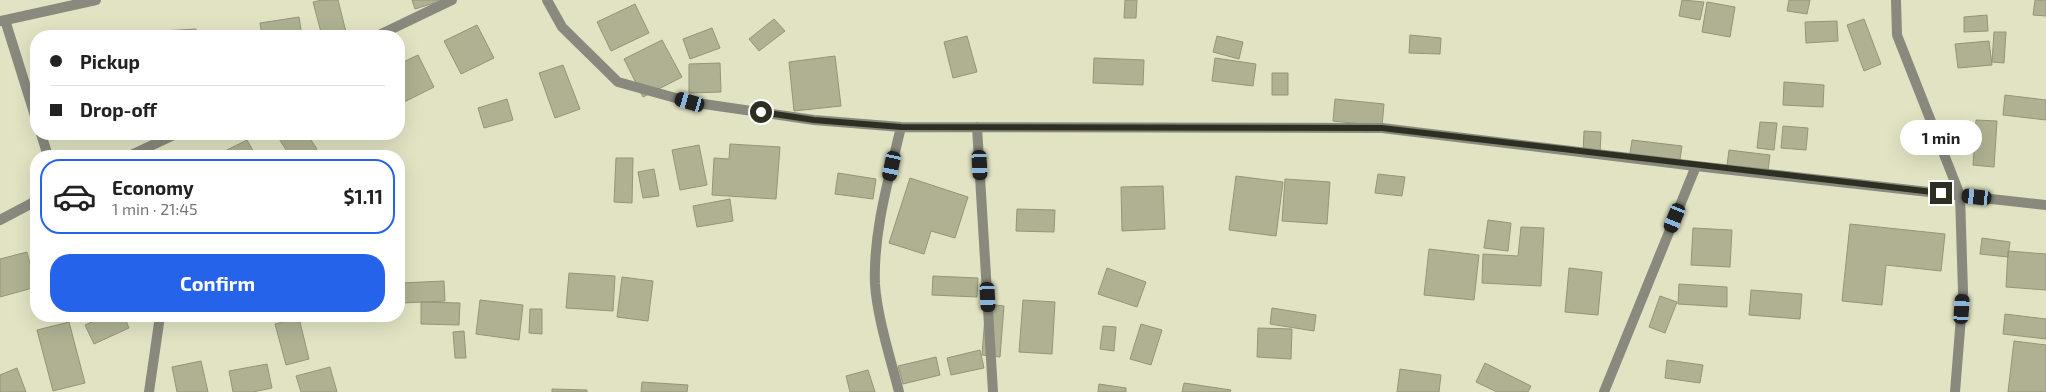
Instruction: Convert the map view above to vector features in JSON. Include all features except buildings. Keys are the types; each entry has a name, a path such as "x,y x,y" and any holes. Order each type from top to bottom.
{"street":[{"path":"30,101 3,20 96,0"},
{"path":"390,30 452,0"},
{"path":"547,0 562,27 618,82 690,102 814,120 901,127 1382,128 1696,166 2046,204"},
{"path":"1896,0 1897,35 1960,195 1963,292 1955,392"},
{"path":"899,392 885,338 875,285 879,224 901,127"},
{"path":"977,127 993,392"},
{"path":"146,150 165,140"},
{"path":"1604,392 1696,166"},
{"path":"0,220 30,204"},
{"path":"150,392 159,322"}],"route":[{"path":"761,112 814,120 901,127 1382,128 1941,193"}]}
